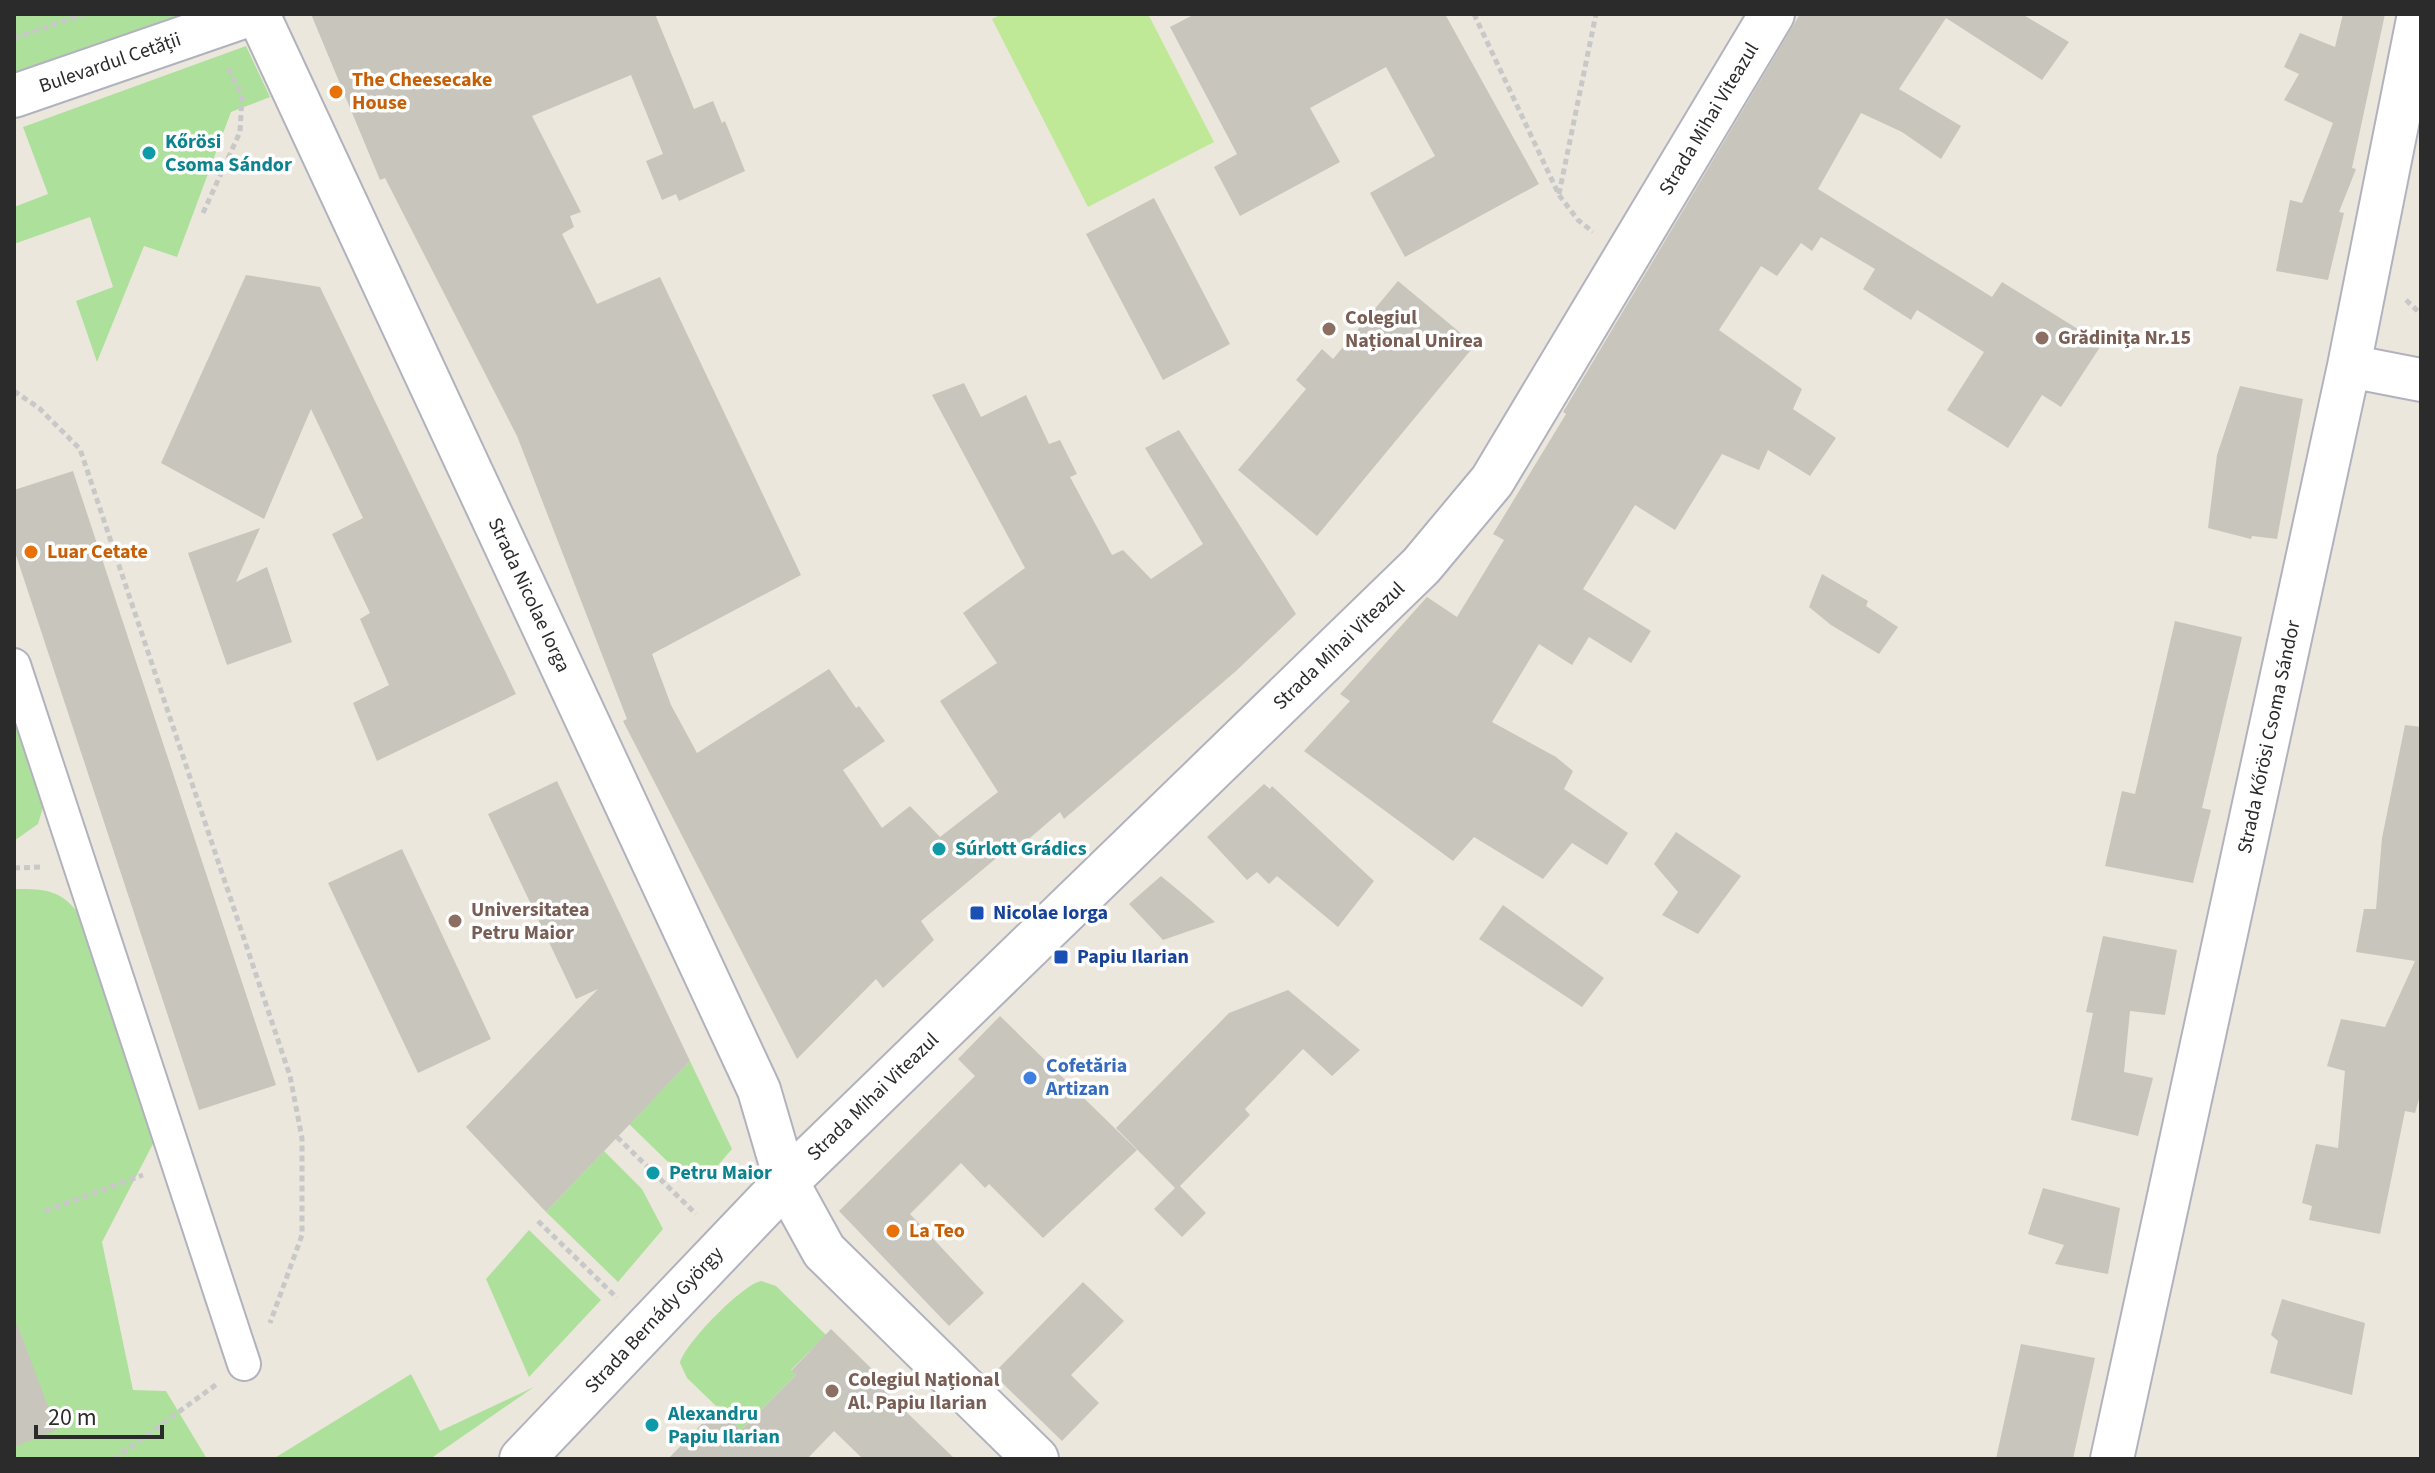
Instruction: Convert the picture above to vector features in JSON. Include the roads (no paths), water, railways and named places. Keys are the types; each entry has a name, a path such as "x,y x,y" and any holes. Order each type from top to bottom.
{"main road":[{"name":"Strada Mihai Viteazul","path":"786,1182 1431,554 1492,481 1762,20"},
{"name":"Strada Bernády György","path":"522,1459 786,1182"},
{"path":"786,1182 824,1251 1036,1459"}],"street":[{"name":"Bulevardul Cetății","path":"14,96 252,14"},
{"name":"Strada Nicolae Iorga","path":"258,14 759,1090 786,1182"},
{"name":"Strada Kőrösi Csoma Sándor","path":"2112,1459 2349,366 2419,14"},
{"path":"2349,366 2421,380"},
{"path":"14,665 244,1364"}],"place":[{"name":"The Cheesecake House","path":"336,92"},
{"name":"Kőrösi Csoma Sándor","path":"149,153"},
{"name":"Colegiul Național Unirea","path":"1329,329"},
{"name":"Grădinița Nr.15","path":"2042,338"},
{"name":"Luar Cetate","path":"31,552"},
{"name":"Súrlott Grádics","path":"939,849"},
{"name":"Nicolae Iorga","path":"977,913"},
{"name":"Universitatea Petru Maior","path":"455,921"},
{"name":"Papiu Ilarian","path":"1061,957"},
{"name":"Cofetăria Artizan","path":"1030,1078"},
{"name":"Petru Maior","path":"653,1173"},
{"name":"La Teo","path":"893,1231"},
{"name":"Colegiul Național Al. Papiu Ilarian","path":"832,1391"},
{"name":"Alexandru Papiu Ilarian","path":"652,1425"}]}
